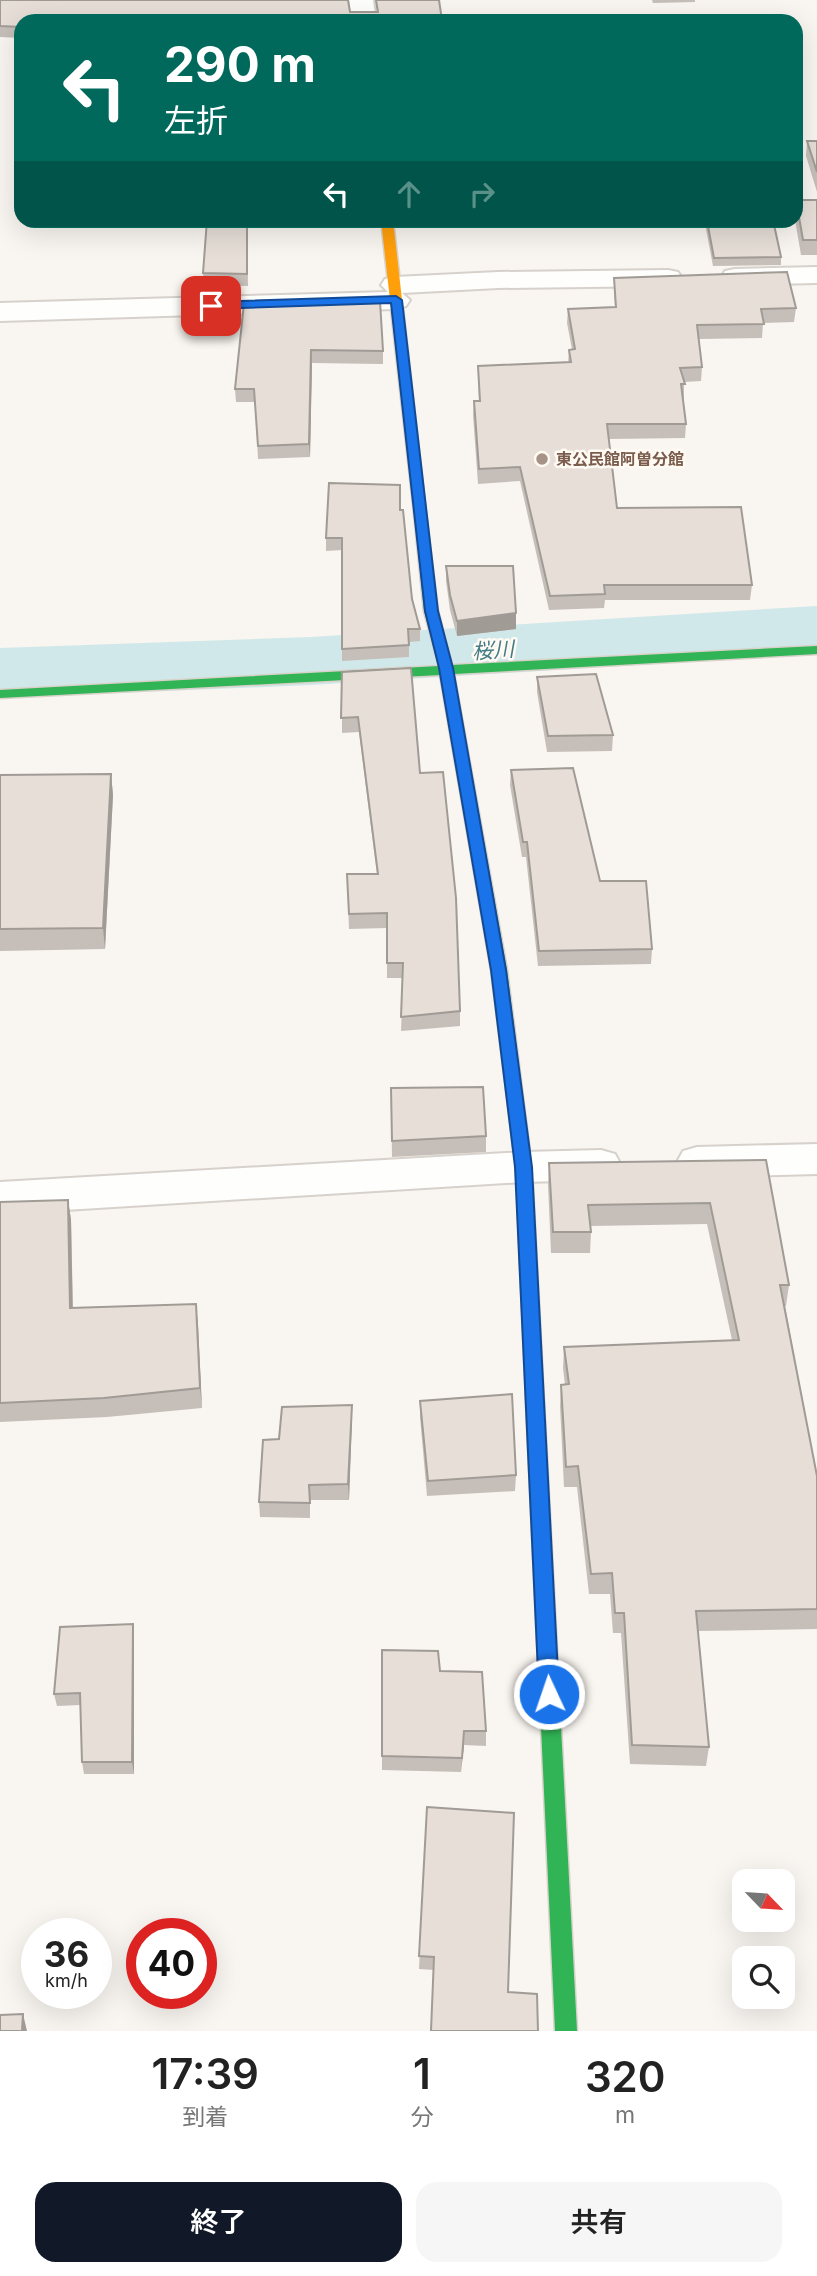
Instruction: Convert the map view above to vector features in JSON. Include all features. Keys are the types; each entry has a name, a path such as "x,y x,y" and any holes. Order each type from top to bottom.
{"street":[{"path":"388,228 432,611 444,658 499,970 524,1167 566,2031"},
{"path":"0,312 396,293 498,280 817,275"},
{"path":"0,694 444,658 534,666 726,653 817,650"},
{"path":"0,1198 524,1167 817,1158"}],"building":[{"path":"0,0 348,0 350,12 378,12 376,0 439,0 441,14 14,14 14,27 0,26"},
{"path":"807,141 817,141 817,172"},
{"path":"803,200 817,200 817,240 803,240 801,228"},
{"path":"206,228 247,228 247,274 203,273"},
{"path":"708,228 775,228 781,257 714,258"},
{"path":"787,272 796,308 761,309 764,324 697,325 702,367 680,368 685,384 681,384 686,424 607,424 617,508 741,507 752,585 604,585 605,594 550,596 520,467 479,469 474,401 480,401 478,366 571,362 569,350 575,349 568,309 616,307 614,278"},
{"path":"380,301 383,351 311,350 309,444 258,446 254,389 235,389 244,303"},
{"path":"329,483 400,485 400,510 403,510 412,599 420,629 408,629 409,645 342,649 342,538 326,538"},
{"path":"446,566 513,566 516,613 457,621"},
{"path":"411,668 420,773 443,772 456,898 460,1011 401,1017 403,963 387,963 387,913 349,914 347,874 378,874 358,717 341,718 342,672"},
{"path":"596,674 613,735 548,736 537,677"},
{"path":"573,768 600,881 646,881 652,949 539,951 527,842 523,842 511,770"},
{"path":"111,774 103,928 0,929 0,775"},
{"path":"483,1087 486,1136 392,1141 391,1088"},
{"path":"766,1160 789,1285 780,1285 817,1476 817,1609 696,1611 709,1747 632,1745 624,1613 615,1613 612,1573 591,1574 578,1466 566,1467 561,1385 569,1384 564,1347 739,1340 710,1203 588,1205 591,1232 553,1232 549,1163"},
{"path":"68,1200 70,1308 196,1304 200,1388 104,1398 0,1403 0,1202"},
{"path":"512,1394 516,1475 428,1481 420,1401"},
{"path":"352,1405 348,1484 309,1485 310,1503 259,1502 263,1440 279,1439 282,1407"},
{"path":"133,1624 132,1762 82,1762 80,1693 54,1694 60,1627"},
{"path":"382,1650 438,1651 440,1671 482,1672 486,1731 464,1731 462,1758 382,1756"},
{"path":"427,1807 514,1813 508,1992 537,1994 538,2031 431,2031 434,1957 419,1956"},
{"path":"23,2014 22,2031 0,2031 0,2015"}],"waterway":[{"name":"桜川","path":"0,673 179,668 817,630"}],"traffic: fast":[{"path":"420,513 431,611 446,668 499,970 524,1169"},
{"path":"0,694 817,650"},
{"path":"536,1422 566,2031"}],"traffic: slow":[{"path":"388,228 420,513"},
{"path":"524,1169 536,1422"}],"place":[{"name":"東公民館阿曽分館","path":"542,459"}],"route":[{"path":"211,306 396,300 432,611 446,668 499,970 524,1167 549,1694"}]}
